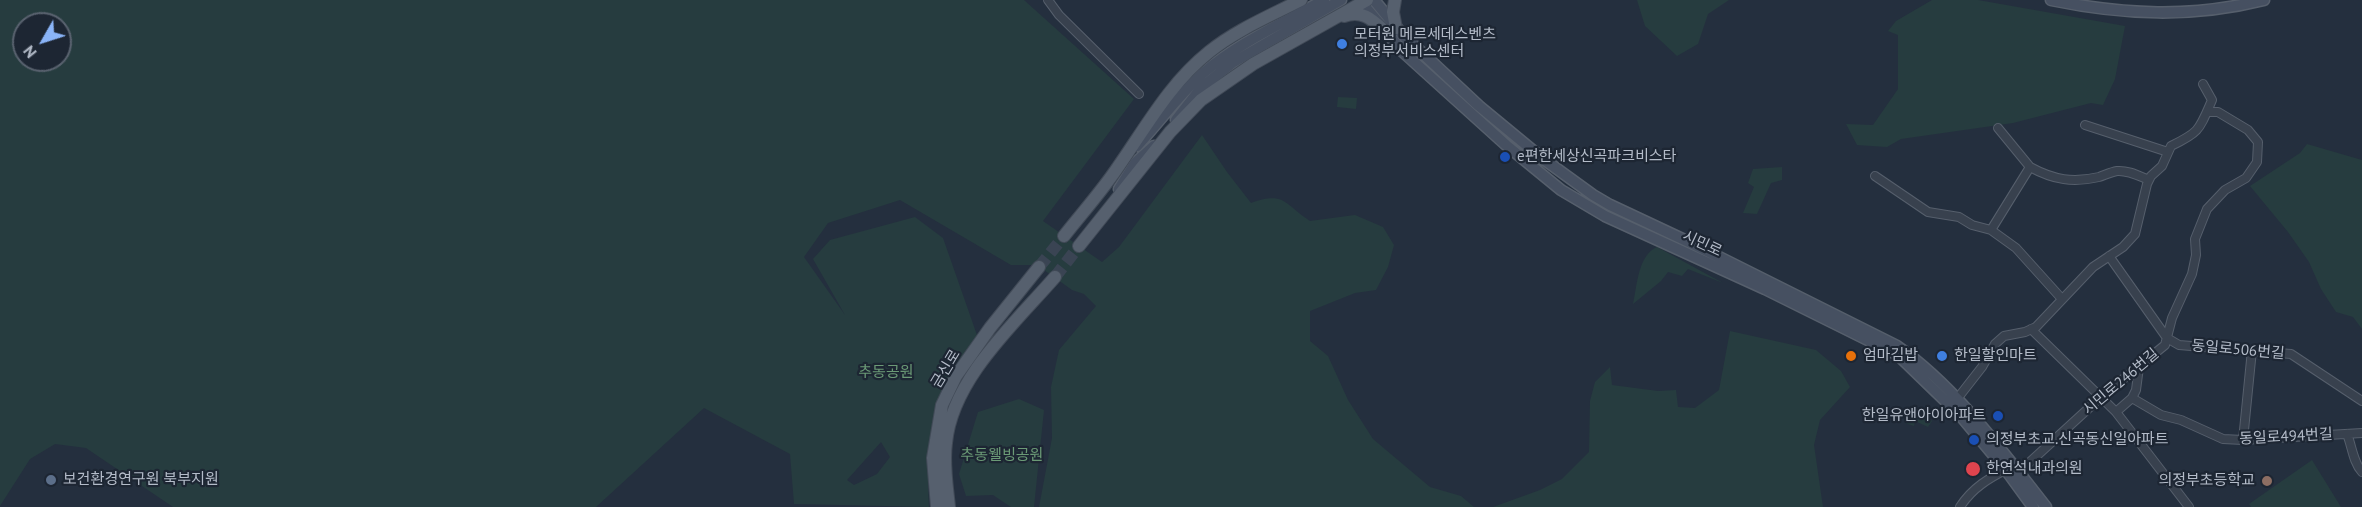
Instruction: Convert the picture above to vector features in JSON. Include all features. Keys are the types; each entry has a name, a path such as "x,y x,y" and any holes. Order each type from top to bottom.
{"main road":[{"path":"1064,236 1117,169 1159,107 1199,61 1232,37 1301,0"},
{"path":"1313,30 1356,13 1369,17 1392,31 1395,0"},
{"path":"1079,246 1170,132 1201,100 1244,69 1366,1"},
{"name":"금신로","path":"937,507 933,458 942,405 962,367 1039,267"},
{"name":"금신로","path":"949,507 945,466 946,442 960,397 987,354 1055,277"}],"street":[{"path":"1048,0 1059,15 1139,94"},
{"path":"1117,169 1183,93 1244,44 1324,0"},
{"path":"1102,216 1135,163 1161,140 1214,70 1341,0"},
{"path":"2051,0 2132,13 2161,14 2222,9 2264,0"},
{"name":"시민로","path":"1366,1 1392,31 1479,106 1542,158 1593,195 1610,206 1693,244 1897,346 1917,359 1957,399 2046,507"},
{"name":"시민로","path":"1392,31 1403,52 1499,140 1546,179 1586,206 1765,289 1898,355 2013,469 2033,507"},
{"path":"1957,399 1982,367 1985,357 1995,344 2004,336 2031,329 2093,267 2130,242 2135,234 2149,180 2162,166 2171,146 2194,135 2201,127 2212,100 2203,84"},
{"name":"시민로246번길","path":"1959,507 1969,493 1990,477 2013,469 2160,351 2192,274 2196,255 2195,239 2207,209 2235,183 2246,178 2257,162 2258,142 2248,130 2218,112 2207,112"},
{"path":"2085,125 2168,152"},
{"path":"1998,128 2030,167 2053,178 2081,181 2116,171 2128,172 2149,180"},
{"path":"1991,230 2030,167"},
{"path":"1875,176 1928,212 1959,217 1972,225 1991,230 2016,248 2062,298"},
{"path":"2109,256 2167,338"},
{"path":"2031,329 2116,412 2189,507"},
{"name":"동일로506번길","path":"2167,338 2179,345 2291,354 2362,401"},
{"path":"2243,440 2252,350"},
{"path":"2116,412 2132,398 2136,390 2139,367"},
{"name":"동일로494번길","path":"2132,398 2161,415 2181,420 2213,436 2243,440 2362,433"},
{"path":"2347,434 2356,465 2362,472"}],"green space":[{"name":"추동공원","path":"0,0 1024,0 1134,99 1043,221 1102,262 1119,247 1202,135 1251,203 1271,198 1278,199 1310,221 1355,215 1383,227 1394,245 1388,267 1376,290 1355,293 1310,311 1310,341 1328,356 1348,400 1373,439 1430,487 1461,496 1474,507 1039,507 1052,438 1051,387 1059,350 1096,306 1084,294 1072,290 1037,265 1011,265 900,200 828,223 804,257 845,315 813,259 830,240 915,217 943,238 978,338 953,370 942,390 937,406 930,440 929,507 794,504 790,454 704,408 596,507 173,507 86,448 55,444 30,459 0,506","holes":["881,442 890,457 877,474 854,485 847,480"]},
{"path":"1637,0 1729,0 1708,14 1698,44 1677,56 1645,26"},
{"path":"1932,0 1978,0 2125,26 2115,79 2103,105 2091,103 2013,123 1901,139 1887,147 1857,145 1846,124 1873,125 1898,89 1898,35 1888,31 1896,21"},
{"path":"1338,97 1357,98 1356,109 1337,107"},
{"path":"2307,144 2362,160 2362,329 2353,317 2336,312 2321,289 2309,262 2288,232 2250,186 2300,153"},
{"path":"1782,167 1782,180 1771,183 1757,214 1743,213 1754,187 1748,183 1753,169"},
{"path":"1657,247 1723,283 1688,269 1682,276 1668,272 1661,281 1633,304 1642,264 1651,251"},
{"path":"1730,331 1816,350 1841,371 1850,387 1820,420 1814,445 1823,507 1493,507 1540,490 1562,479 1589,452 1590,401 1595,382 1610,367 1612,385 1658,391 1676,390 1678,407 1695,408 1719,390"},
{"name":"추동웰빙공원","path":"1019,399 1044,410 1034,507 1011,507 993,495 966,496 959,474 978,412"},
{"path":"1912,407 1923,409 1932,421 1928,427 1915,421 1914,426 1905,423 1906,412"},
{"path":"2312,460 2341,507 2251,507 2249,504"}],"tunnel":[{"path":"1039,267 1064,236"},
{"path":"1055,277 1079,246"}],"place":[{"name":"모터원 메르세데스벤츠 의정부서비스센터","path":"1342,44"},
{"name":"e편한세상신곡파크비스타","path":"1505,157"},
{"name":"엄마김밥","path":"1851,356"},
{"name":"한일할인마트","path":"1942,356"},
{"name":"한일유앤아이아파트","path":"1998,416"},
{"name":"의정부초교.신곡동신일아파트","path":"1974,440"},
{"name":"한연석내과의원","path":"1973,469"},
{"name":"보건환경연구원 북부지원","path":"51,480"},
{"name":"의정부초등학교","path":"2267,481"}]}
